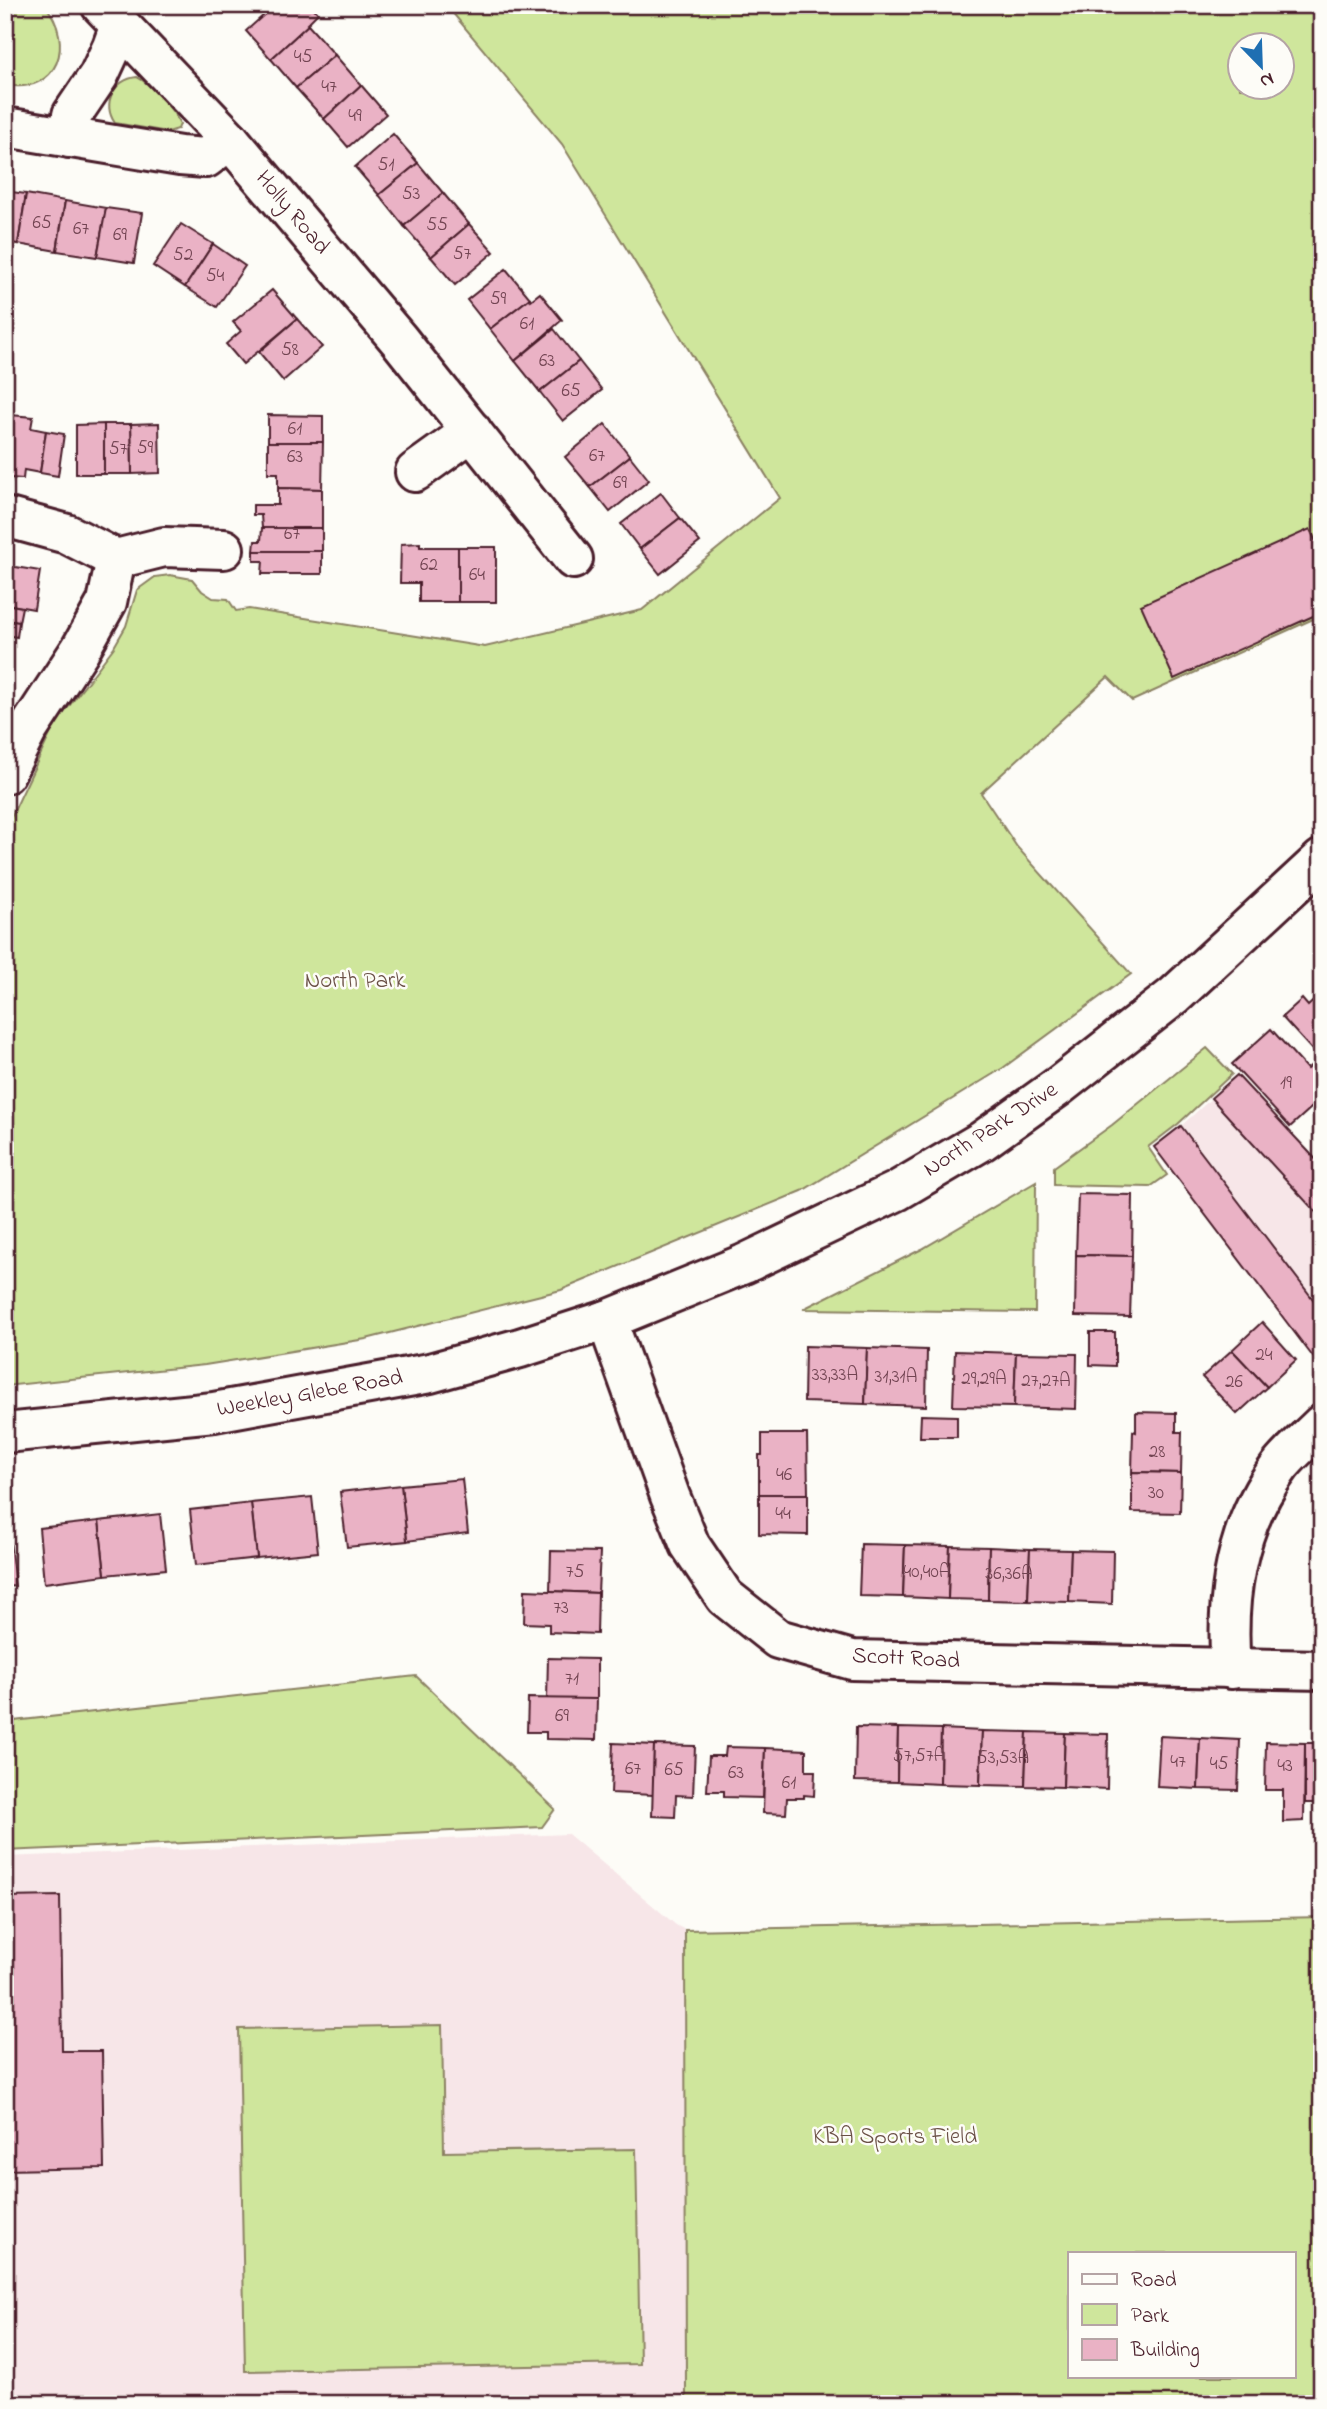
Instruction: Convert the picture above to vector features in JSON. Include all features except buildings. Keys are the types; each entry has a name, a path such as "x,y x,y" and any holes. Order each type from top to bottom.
{"street":[{"path":"69,138 72,115 99,75 113,47 110,15"},
{"name":"Holly Road","path":"110,15 230,140 399,340 573,559"},
{"path":"5,127 206,158 230,140"},
{"path":"415,472 472,431"},
{"path":"5,517 67,534 116,559 164,547 224,549"},
{"path":"5,774 27,731 80,650 107,602 116,559"},
{"name":"North Park Drive","path":"607,1320 744,1264 897,1191 982,1140 1059,1086 1175,995 1322,859"},
{"name":"Weekley Glebe Road","path":"5,1433 214,1412 430,1373 607,1320"},
{"name":"Scott Road","path":"607,1320 670,1496 691,1545 725,1597 778,1639 852,1660 1322,1670"},
{"path":"1231,1669 1228,1636 1234,1568 1255,1505 1281,1464 1322,1424"}],"shaded area":[{"path":"1237,1075 1322,1166 1322,1351 1313,1357 1154,1147"},
{"path":"568,1834 685,1930 1322,1917 1322,2404 5,2404 5,1857"}],"green space":[{"path":"5,5 45,5 54,20 60,50 49,74 38,82 23,86 5,85"},
{"name":"North Park","path":"446,5 1322,5 1322,615 1132,701 1108,677 981,793 1017,847 1131,974 1003,1068 802,1191 561,1290 366,1339 205,1365 5,1386 5,830 54,726 114,647 126,626 137,590 155,577 170,575 192,579 202,591 213,598 228,599 236,611 249,609 485,647 642,610 780,498 562,144"},
{"path":"137,77 167,105 180,124 178,129 168,132 115,123 109,108 112,94 122,82"},
{"path":"1207,1048 1232,1074 1178,1124 1148,1147 1167,1175 1150,1187 1054,1185 1054,1167 1112,1125"},
{"path":"1036,1182 1035,1312 803,1309 922,1249"},
{"path":"416,1676 555,1809 542,1827 5,1851 5,1722"},
{"name":"KBA Sports Field","path":"1322,1917 1322,2404 686,2404 685,1930"},
{"path":"442,2025 444,2152 636,2149 640,2364 245,2371 239,2029"},
{"path":"331,2398 331,2404 107,2404"}]}
